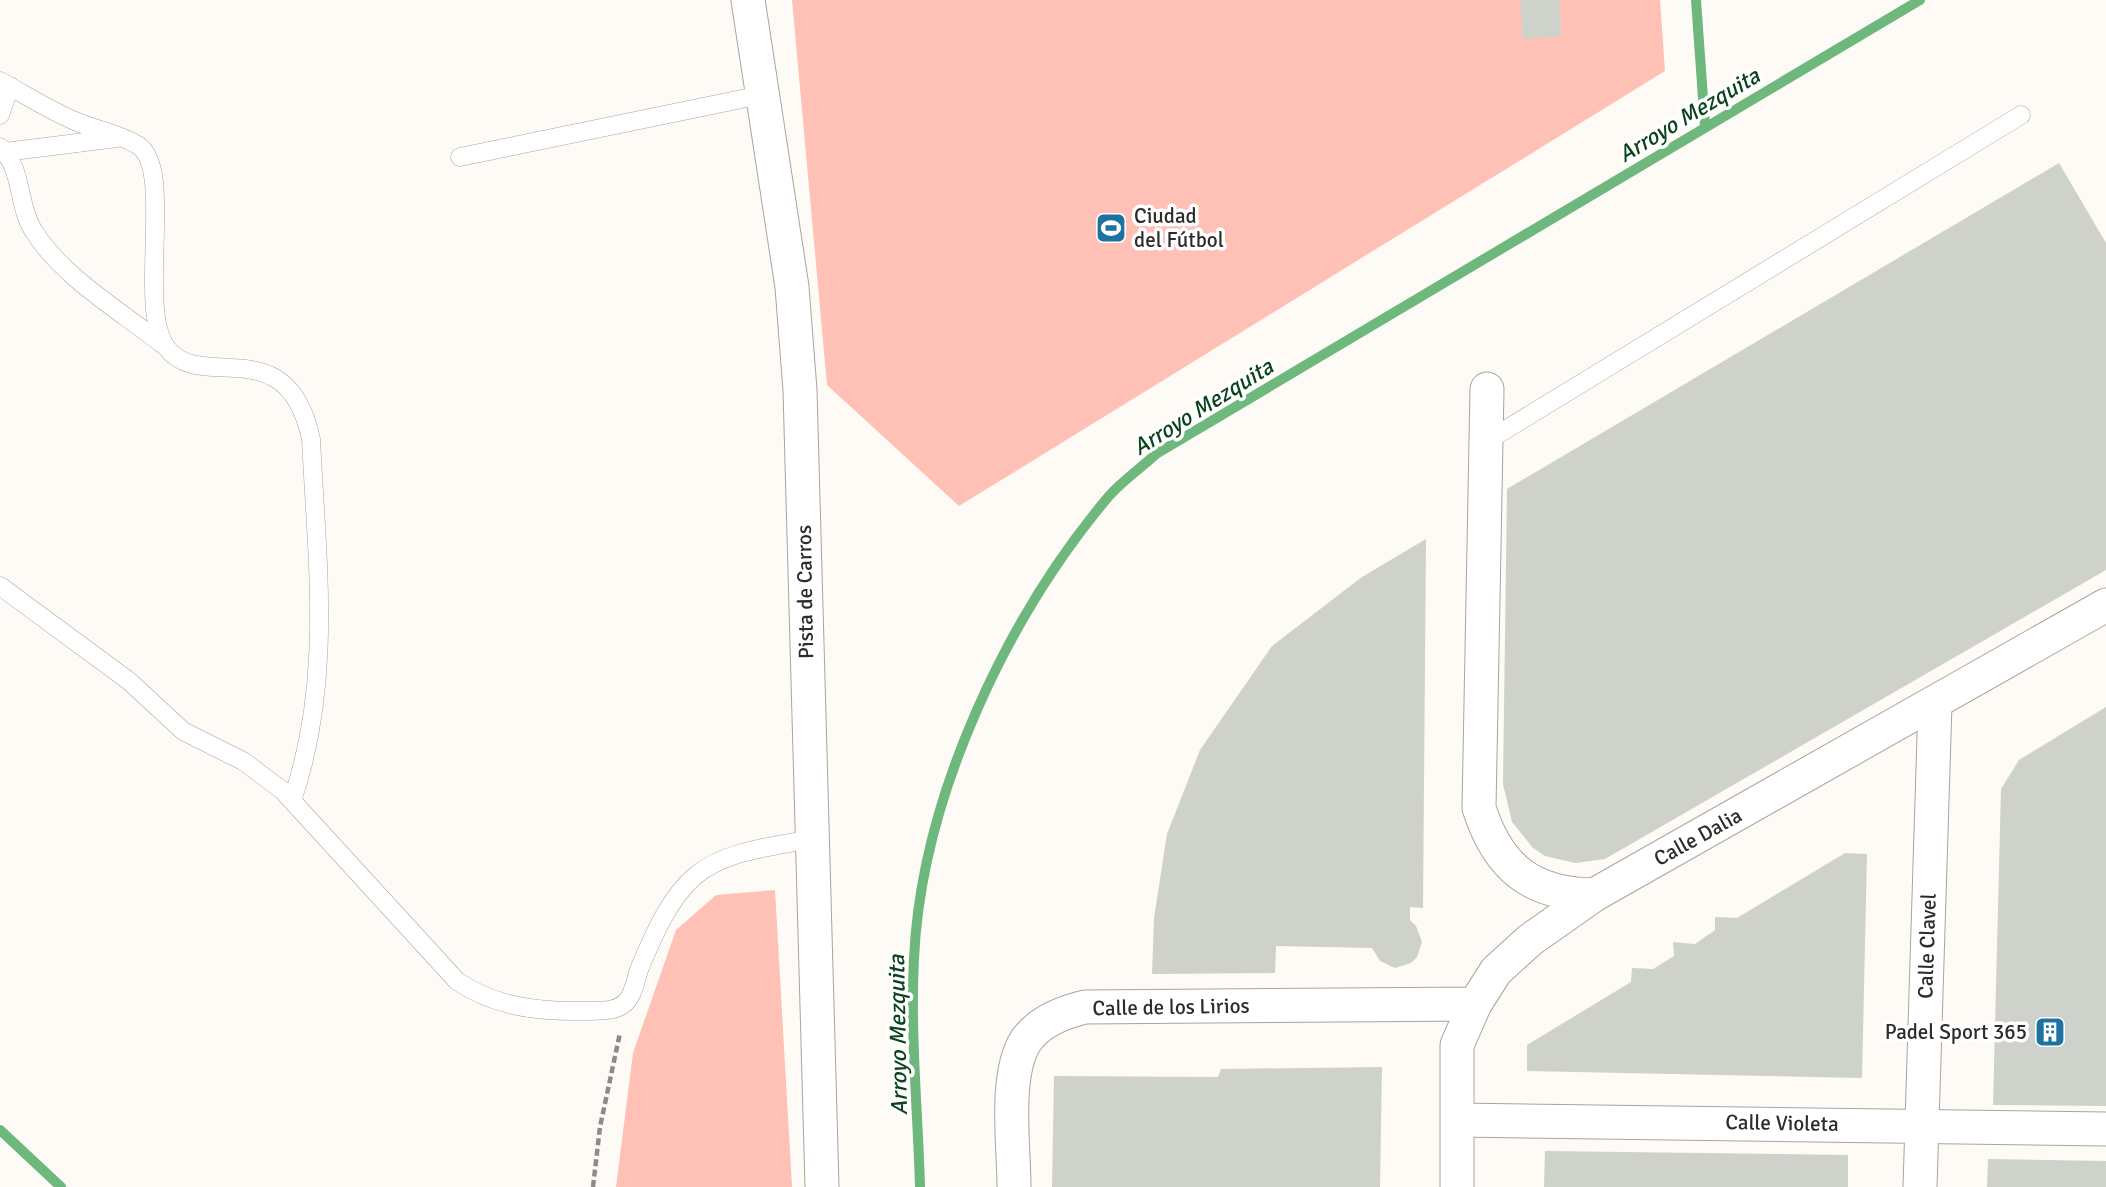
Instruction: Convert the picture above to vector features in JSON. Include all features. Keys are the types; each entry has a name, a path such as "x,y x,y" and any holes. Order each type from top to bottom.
{"street":[{"name":"Pista de Carros","path":"748,0 792,287 798,353 821,1187"},
{"path":"1488,389 1479,808 1487,833 1501,856 1519,874 1555,891 1594,895"},
{"name":"Calle Dalia","path":"1457,1187 1458,1120 1454,1079 1457,1045 1475,1004 1496,971 1530,940 1594,895 2106,605"},
{"name":"Calle Clavel","path":"1920,1187 1935,704"},
{"name":"Calle de los Lirios","path":"1014,1187 1013,1096 1017,1066 1025,1041 1061,1013 1085,1007 1475,1004"},
{"name":"Calle Violeta","path":"1458,1120 2106,1129"}],"lane":[{"path":"0,115 5,84 73,121 139,146 147,155 152,167 156,317 165,346"},
{"path":"460,157 761,95"},
{"path":"1487,440 2021,115"},
{"path":"118,138 3,149 17,177 23,211 40,242 79,278 184,363 242,366 275,378 300,404 308,421 312,439 321,648 310,741 292,801"},
{"path":"0,586 129,681 183,731 243,761 292,801 457,981 471,991 515,1006 543,1011 609,1010 628,999 655,936 677,895 694,877 711,864 736,855 811,839"}],"path":[{"path":"593,1187 600,1127 628,999"}],"shaded area":[{"name":"Ciudad del Fútbol","path":"792,0 1660,0 1665,71 959,506 827,385"},
{"path":"775,890 792,1187 616,1187 633,1053 676,930 716,895"}],"building":[{"path":"1520,0 1559,0 1562,36 1523,39"},
{"path":"2059,163 2106,243 2106,570 1605,859 1575,863 1545,856 1533,848 1512,822 1503,784 1507,489"},
{"path":"1426,539 1423,908 1410,907 1410,920 1416,926 1422,942 1417,957 1411,963 1395,968 1380,961 1372,948 1276,946 1275,973 1152,974 1154,918 1167,834 1200,750 1272,646 1362,577"},
{"path":"2106,707 2106,1106 1993,1105 2001,789 2019,760"},
{"path":"1845,853 1867,854 1862,1078 1527,1071 1527,1045 1631,982 1632,968 1653,969 1674,956 1673,942 1695,944 1715,930 1715,917 1737,918"},
{"path":"1382,1067 1380,1187 1052,1187 1054,1076 1218,1077 1221,1069"},
{"path":"1545,1151 1848,1155 1848,1187 1544,1187"},
{"path":"1988,1159 2106,1161 2106,1187 1987,1187"}],"waterway":[{"path":"1696,0 1705,126"},
{"name":"Arroyo Mezquita","path":"920,1187 914,1044 914,959 920,898 933,836 952,774 976,713 1004,654 1036,597 1071,544 1109,496 1156,454 1920,0"},
{"path":"0,1130 61,1187"}],"place":[{"name":"Ciudad del Fútbol","path":"1111,228"},
{"name":"Padel Sport 365","path":"2050,1032"}]}
